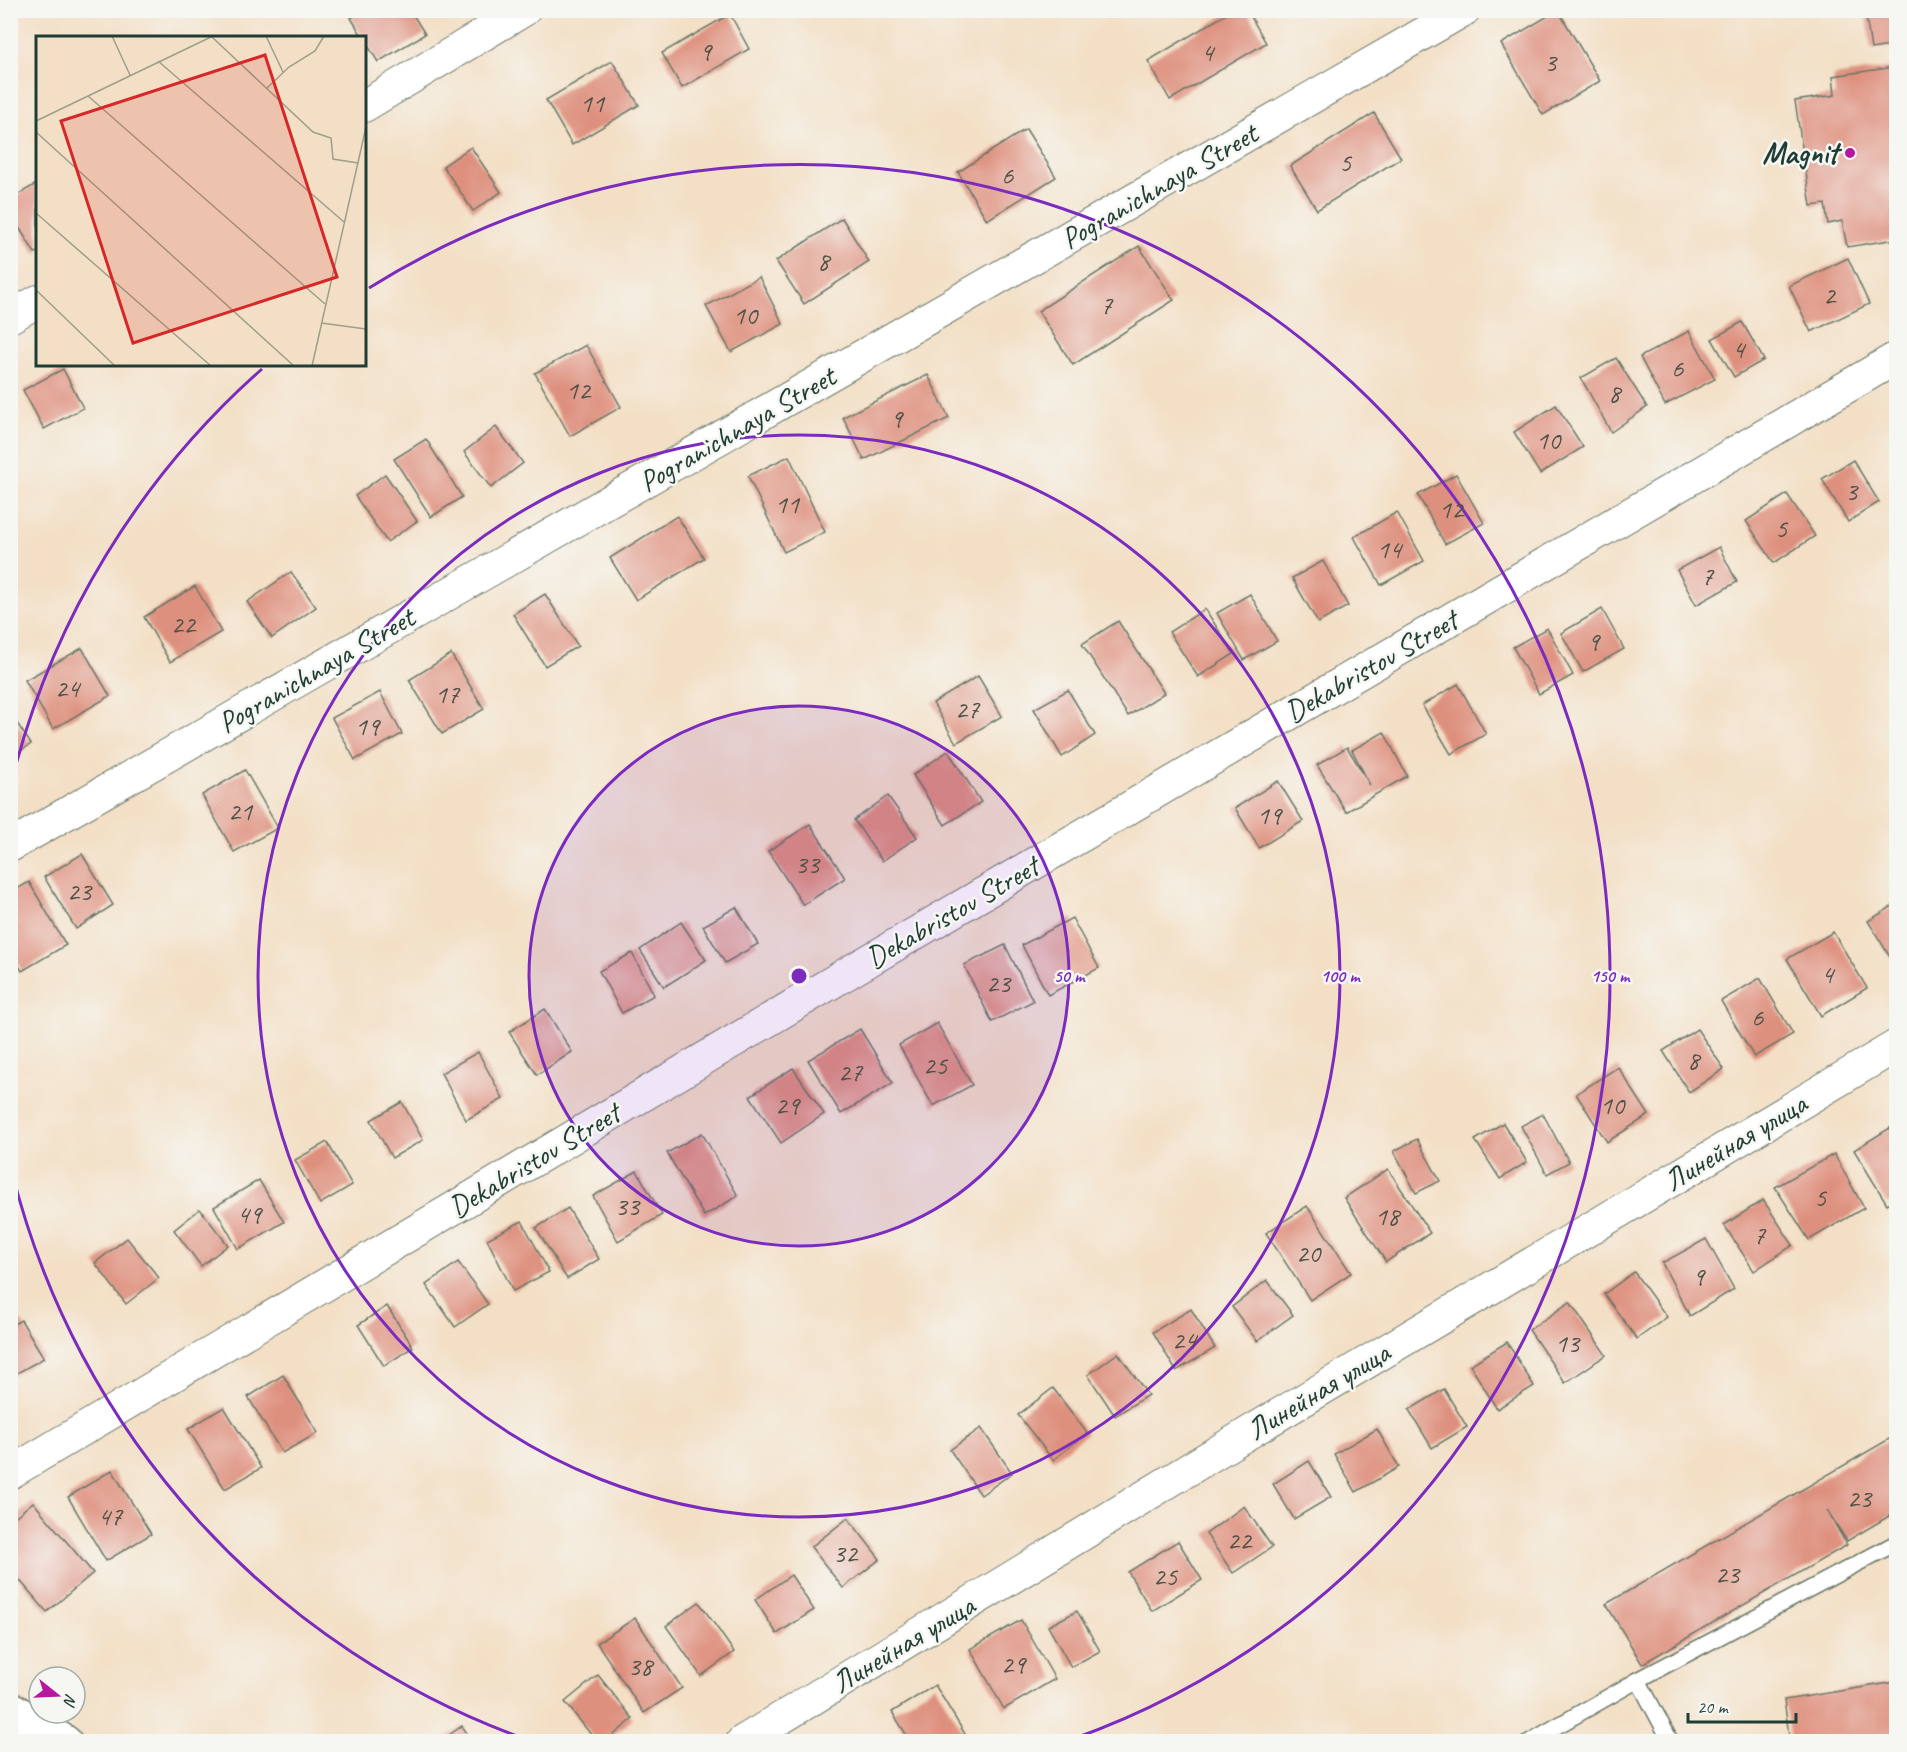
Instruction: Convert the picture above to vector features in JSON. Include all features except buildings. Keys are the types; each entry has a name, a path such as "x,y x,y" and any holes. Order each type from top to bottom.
{"street":[{"path":"366,105 524,10"},
{"name":"Pogranichnaya Street","path":"10,846 1464,10"},
{"path":"10,317 36,302"},
{"name":"Dekabristov Street","path":"10,1473 862,965 1896,358"},
{"name":"Линейная улица","path":"742,1742 1260,1426 1896,1046"},
{"path":"10,1708 65,1742"}],"lane":[{"path":"1529,1742 1638,1680 1896,1543"},
{"path":"1638,1680 1671,1742"}],"place":[{"name":"Magnit","path":"1850,153"}]}
